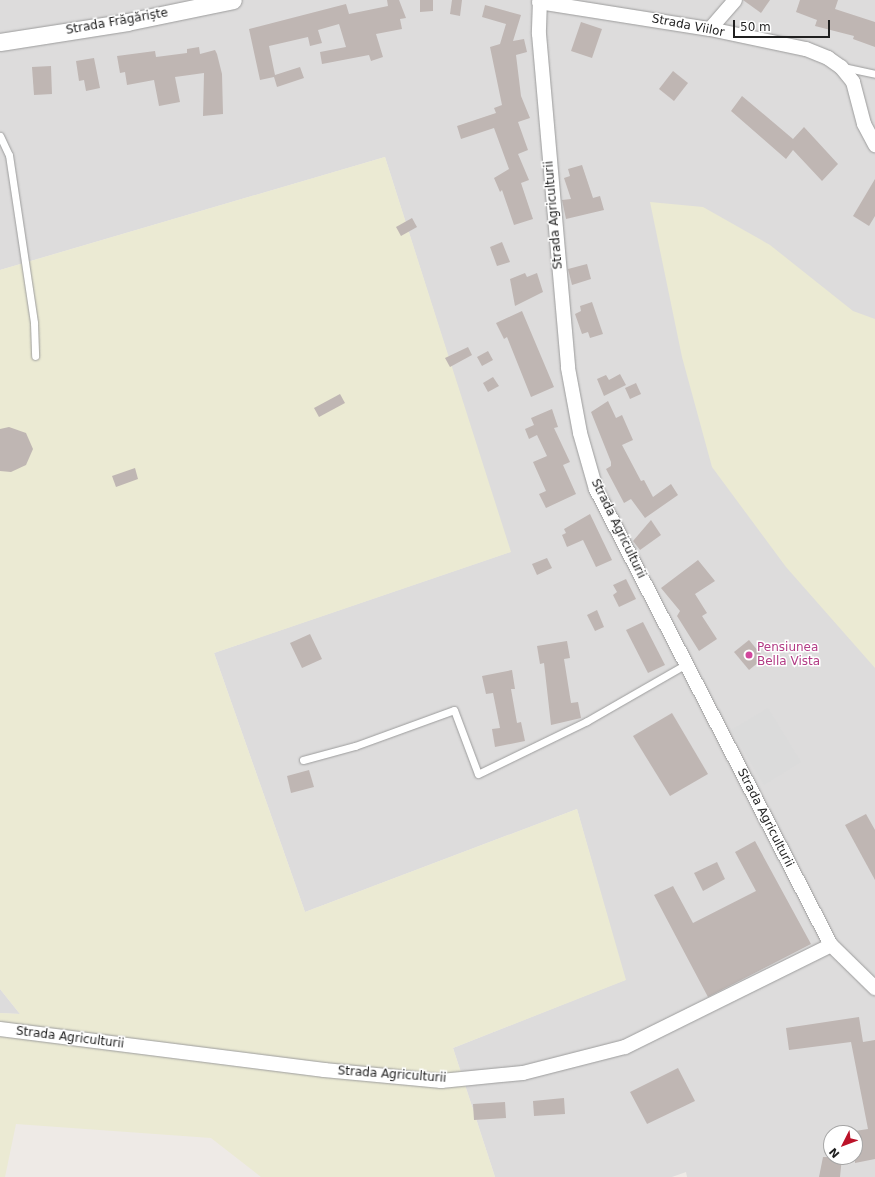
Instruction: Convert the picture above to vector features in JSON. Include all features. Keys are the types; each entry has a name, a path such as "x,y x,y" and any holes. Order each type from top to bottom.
{"street":[{"name":"Strada Frăgăriște","path":"0,42 127,22 233,0"},
{"path":"710,29 735,0"},
{"name":"Strada Viilor","path":"540,1 710,29 806,50 841,67 852,82 864,124 875,145"},
{"name":"Strada Agriculturii","path":"540,1 539,34 567,360 580,433 596,489 831,945 875,988"},
{"name":"Strada Agriculturii","path":"0,1029 324,1070 441,1081 522,1073 625,1047 831,945"}],"lane":[{"path":"841,67 875,74"},
{"path":"0,136 9,155 34,323 35,356"},
{"path":"303,760 355,746 454,710 478,774 587,721 686,664"}],"shaded area":[{"path":"0,0 875,0 875,1177 687,1177 686,1172 672,1177 495,1177 453,1048 625,980 577,809 305,912 214,653 510,552 385,157 0,270"},
{"path":"768,708 801,762 764,785 731,730"},
{"path":"0,989 20,1014 0,1013"}],"green space":[{"path":"385,157 511,552 214,653 305,912 577,809 626,980 453,1048 495,1177 261,1177 211,1138 16,1124 5,1177 0,1177 0,1013 20,1014 0,989 0,270"},
{"path":"650,202 703,207 770,245 853,311 875,319 875,668 786,567 712,467 682,357"}],"building":[{"path":"387,0 399,0 406,18 400,19 402,29 376,34 383,57 371,61 369,55 322,64 320,52 346,47 339,24 318,30 322,43 310,46 308,37 269,46 275,75 300,67 304,78 277,87 274,77 260,80 249,29 346,4 349,14 388,6"},
{"path":"420,0 433,0 433,11 420,12"},
{"path":"452,0 462,0 460,16 450,14"},
{"path":"743,0 770,0 761,13"},
{"path":"800,0 838,0 835,9 875,22 875,47 853,39 854,36 815,26 817,20 796,12"},
{"path":"485,5 521,15 513,41 524,39 527,52 516,55 521,96 530,118 518,122 528,150 518,154 529,180 521,183 533,219 514,225 502,190 500,192 494,178 509,169 494,128 461,139 457,126 496,113 494,108 502,105 490,47 500,44 506,24 482,17"},
{"path":"581,22 602,29 592,58 571,51"},
{"path":"199,47 200,54 215,50 217,54 222,74 223,114 203,116 204,73 175,77 180,102 159,106 154,80 127,85 125,72 120,73 117,56 155,51 156,57 187,53 187,49"},
{"path":"94,58 100,88 86,91 84,80 79,81 76,61"},
{"path":"51,66 52,94 34,95 32,67"},
{"path":"673,71 688,83 674,101 659,89"},
{"path":"742,96 793,139 804,127 838,164 822,181 793,150 786,159 731,111"},
{"path":"582,165 593,198 600,196 604,210 566,219 562,200 571,199 564,178 570,176 568,169"},
{"path":"875,179 875,216 869,226 853,216"},
{"path":"412,218 417,227 401,236 396,227"},
{"path":"502,242 510,262 497,266 490,247"},
{"path":"587,264 591,279 572,285 568,269"},
{"path":"525,273 527,277 537,273 543,292 515,306 510,279"},
{"path":"592,302 603,334 590,338 588,332 582,334 575,314 581,311 580,306"},
{"path":"522,311 554,387 531,397 507,337 504,339 496,323"},
{"path":"468,347 472,355 450,367 445,358"},
{"path":"488,351 493,360 482,366 477,357"},
{"path":"620,374 626,385 604,396 597,379 606,375 609,380"},
{"path":"493,377 499,386 488,392 483,383"},
{"path":"636,383 641,394 630,399 625,388"},
{"path":"340,394 345,403 319,417 314,408"},
{"path":"608,401 616,418 622,415 633,440 622,445 641,481 644,480 653,497 671,484 678,495 645,518 631,499 624,503 606,469 611,466 611,462 591,412"},
{"path":"552,409 558,427 554,428 570,462 563,465 576,494 546,508 539,494 546,491 533,462 547,456 537,435 529,439 525,429 534,425 531,418"},
{"path":"9,427 26,433 33,449 26,465 11,472 0,471 0,429"},
{"path":"135,468 138,479 116,487 112,476"},
{"path":"590,514 612,560 596,567 583,540 567,547 562,535 566,533 564,529"},
{"path":"651,520 661,535 640,550 633,541"},
{"path":"547,558 552,568 537,575 532,564"},
{"path":"698,560 715,581 695,594 707,613 702,616 717,639 699,651 677,616 680,611 661,588"},
{"path":"626,579 636,599 619,607 613,595 617,592 613,585"},
{"path":"597,610 604,627 595,631 587,615"},
{"path":"643,622 665,665 648,673 626,630"},
{"path":"310,634 322,659 302,668 290,643"},
{"name":"Pensiunea Bella Vista","path":"749,640 764,658 749,670 734,652"},
{"path":"567,641 570,658 564,659 571,703 578,702 581,718 551,725 544,663 540,664 537,646"},
{"path":"512,670 515,689 511,689 517,723 521,722 525,741 495,747 492,729 500,728 493,693 486,694 482,676"},
{"path":"672,713 708,774 670,796 633,736"},
{"path":"309,770 314,787 291,793 287,776"},
{"path":"866,814 875,830 875,880 845,825"},
{"path":"755,841 811,944 708,997 654,895 673,886 693,923 756,891 735,852"},
{"path":"717,862 725,879 703,891 694,873"},
{"path":"859,1017 863,1042 875,1040 875,1159 863,1161 863,1130 868,1129 851,1042 789,1050 786,1028"},
{"path":"678,1068 695,1101 647,1124 630,1092"},
{"path":"564,1098 565,1114 534,1116 533,1101"},
{"path":"505,1102 506,1118 474,1120 473,1104"},
{"path":"823,1157 823,1165 841,1165 840,1177 819,1177"}],"place":[{"name":"Pensiunea Bella Vista","path":"749,655"}]}
